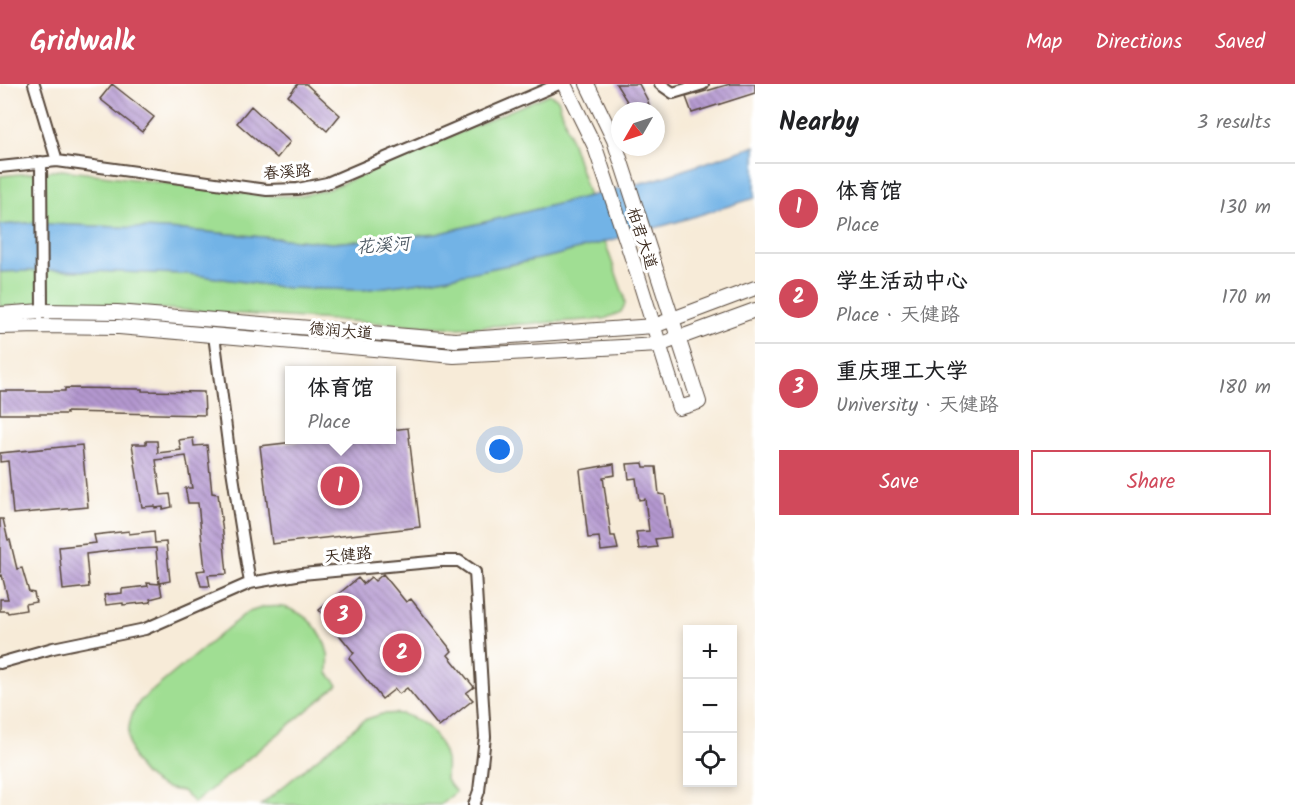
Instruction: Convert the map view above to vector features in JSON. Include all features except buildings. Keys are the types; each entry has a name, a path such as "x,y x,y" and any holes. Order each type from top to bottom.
{"main road":[{"name":"柏君大道","path":"564,84 596,147 679,408 699,402 614,140 587,84"},
{"name":"德润大道","path":"0,314 42,311 117,312 455,340 654,326 755,288"},
{"name":"德润大道","path":"0,327 119,327 454,356 659,345 755,310"}],"street":[{"path":"34,84 57,161"},
{"name":"春溪路","path":"0,167 57,161 267,190 298,189 327,183 559,84"},
{"path":"660,84 673,93 703,84"},
{"path":"41,162 42,311"},
{"path":"214,335 229,451 250,583"},
{"name":"天健路","path":"0,663 53,648 145,628 250,583 302,574 459,561 475,572 486,737 479,791 474,805"}],"green space":[{"path":"549,94 558,99 589,196 437,234 332,243 184,230 27,223 0,225 0,176 62,170 268,196 300,196 329,189"},
{"path":"605,242 625,304 621,312 604,319 458,328 118,306 37,304 0,307 0,272 50,270 189,274 287,288 363,290 435,280 553,256"},
{"path":"264,607 281,607 292,610 313,624 326,646 328,673 338,685 194,803 183,791 159,784 140,769 130,748 131,717 140,701 246,613"},
{"path":"382,714 400,714 410,717 425,725 436,737 446,760 446,780 456,792 440,805 261,805 364,720"}],"water":[{"name":"花溪河","path":"755,146 755,198 553,256 435,280 363,290 287,288 188,274 50,270 0,272 0,225 27,223 184,230 332,243 437,234 657,179"}],"place":[{"name":"体育馆","path":"340,486"},
{"name":"重庆理工大学","path":"343,615"},
{"name":"学生活动中心","path":"402,653"}]}
